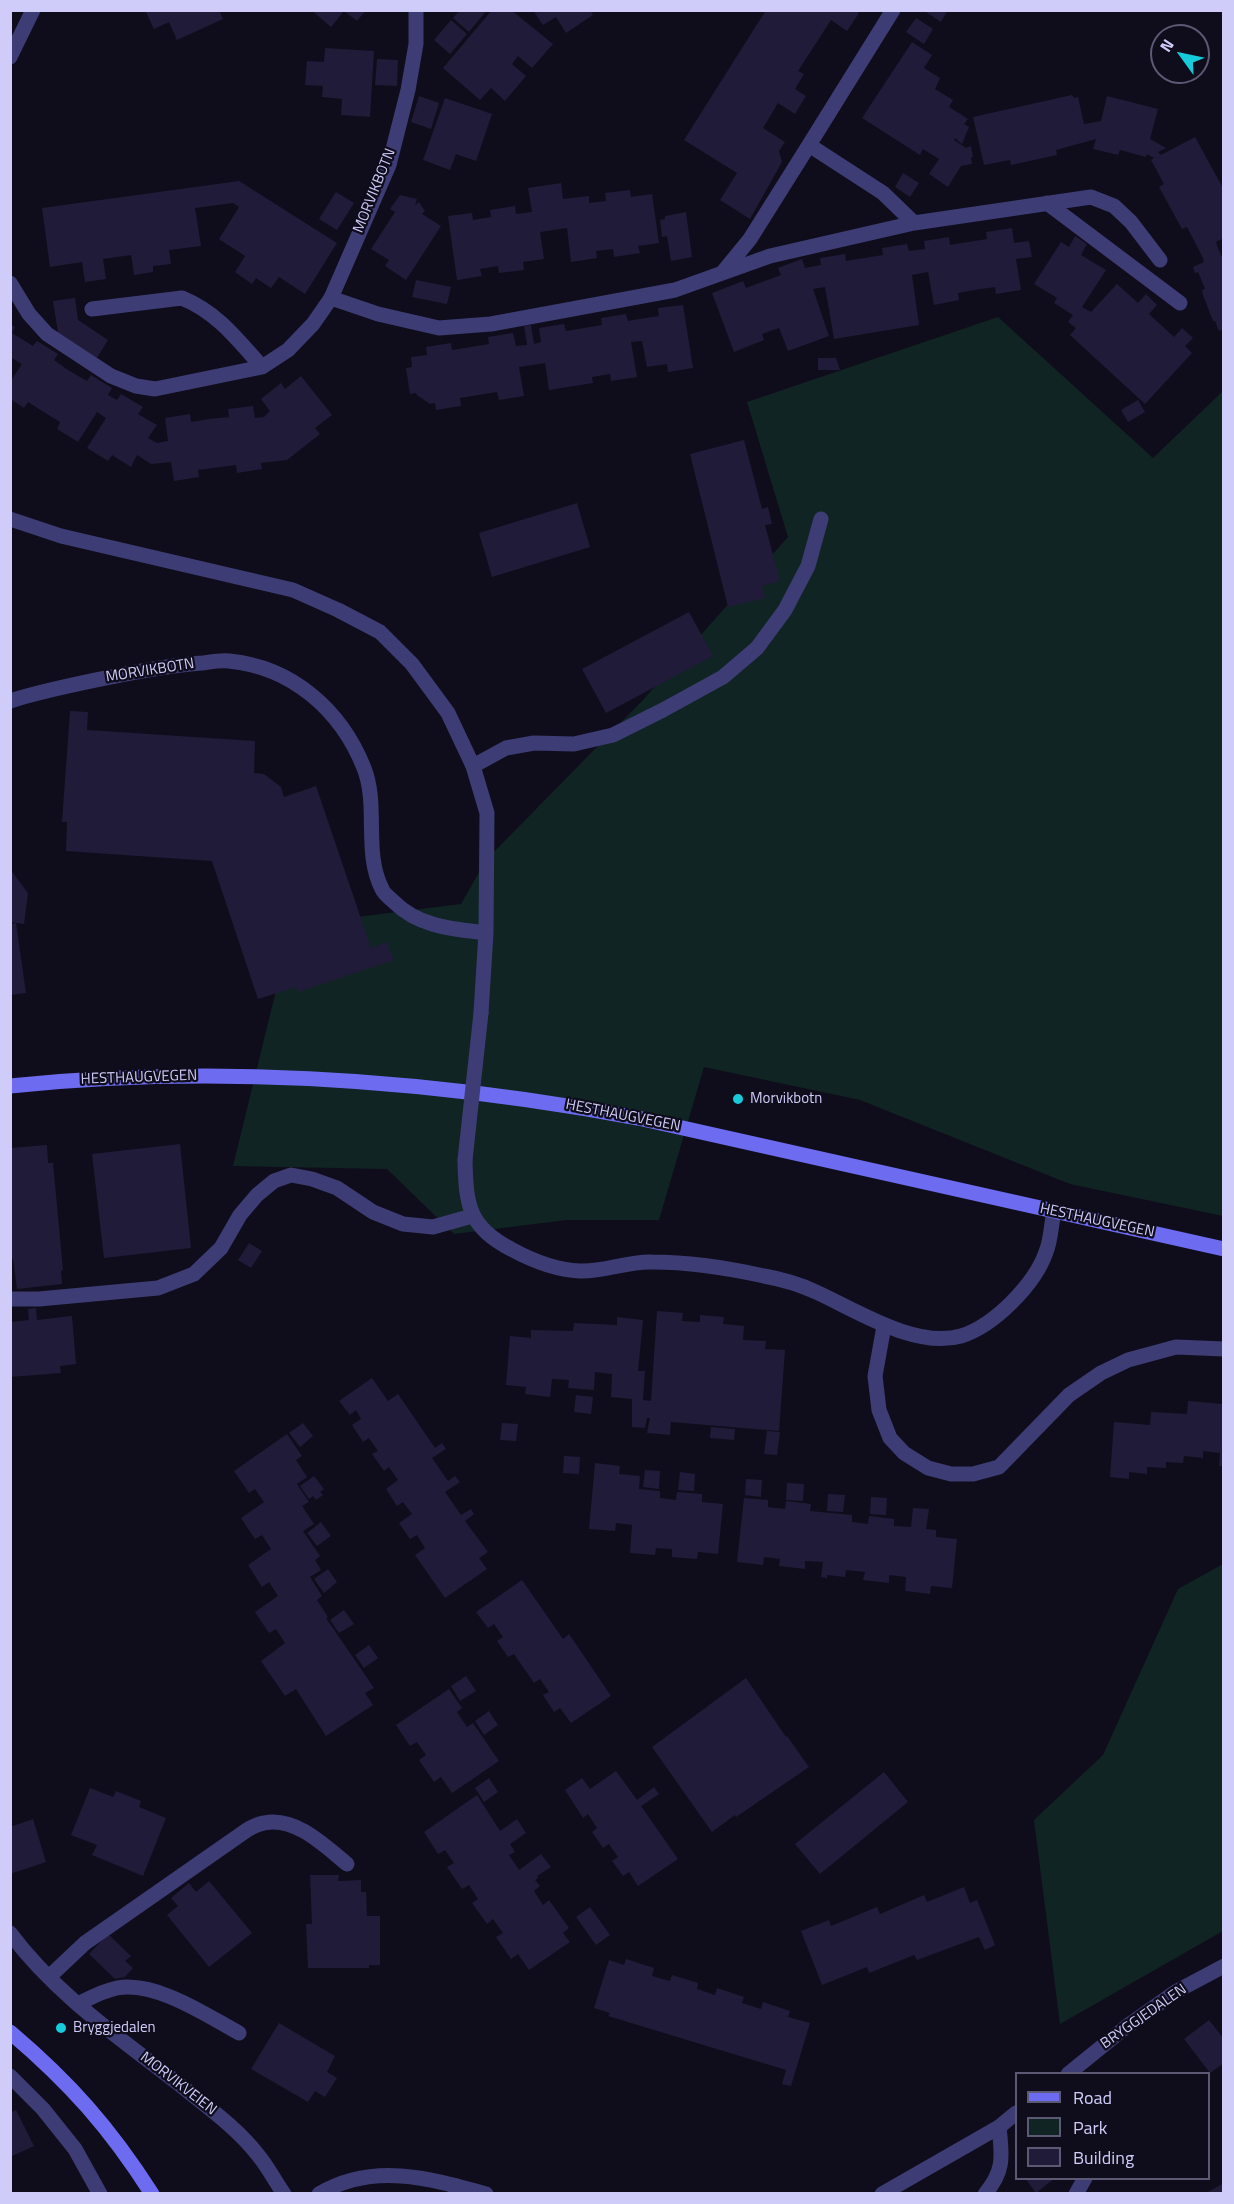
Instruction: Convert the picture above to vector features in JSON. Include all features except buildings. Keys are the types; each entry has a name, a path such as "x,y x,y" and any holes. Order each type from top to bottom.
{"main road":[{"name":"HESTHAUGVEGEN","path":"10,1086 59,1081 198,1076 321,1080 420,1087 549,1102 638,1118 1224,1249"},
{"path":"10,2032 51,2066 86,2102 125,2152 152,2193"}],"street":[{"path":"10,57 33,10"},
{"name":"MORVIKBOTN","path":"262,367 288,350 313,324 331,298 389,165 408,90 416,44 416,10"},
{"path":"722,273 750,239 893,10"},
{"path":"808,145 883,193 914,223"},
{"path":"331,298 378,314 439,328 491,324 599,306 675,290 770,256 914,223 1091,197 1114,206 1131,222 1160,261"},
{"path":"1047,202 1179,303"},
{"path":"10,283 29,314 47,334 111,376 136,386 155,389 262,367"},
{"path":"92,309 182,298 220,320 262,367"},
{"path":"10,519 61,536 293,590 380,632 412,664 448,712 473,766 487,813 486,933 481,1013 465,1160 465,1195 472,1216 488,1234 509,1248 540,1263 579,1271 650,1261 714,1267 766,1276 814,1291 884,1326 931,1338 960,1336 987,1323 1012,1303 1029,1282 1046,1252 1054,1212"},
{"path":"473,766 506,748 534,743 574,744 613,735 723,677 757,648 785,610 808,566 821,519"},
{"name":"MORVIKBOTN","path":"10,701 45,691 166,665 227,661 266,668 296,683 325,707 352,741 365,771 371,805 375,869 382,891 401,909 420,920 448,929 486,933"},
{"path":"10,1299 39,1299 159,1288 194,1274 221,1248 240,1215 258,1195 274,1181 291,1175 312,1179 337,1188 373,1212 403,1224 433,1227 472,1216"},
{"path":"884,1326 875,1376 879,1410 890,1438 904,1453 928,1468 951,1474 973,1474 999,1467 1034,1434 1069,1395 1101,1373 1128,1360 1176,1347 1224,1349"},
{"path":"49,1977 85,1943 247,1830 265,1822 282,1822 303,1831 346,1864"},
{"name":"MORVIKVEIEN","path":"10,1933 49,1977 110,2032 224,2120 258,2154 284,2193"},
{"name":"BRYGGJEDALEN","path":"1069,2072 1126,2026 1177,1991 1224,1966"},
{"path":"78,2004 100,1992 119,1988 140,1988 188,2005 239,2033"},
{"path":"10,2076 43,2109 68,2141 100,2193"},
{"path":"882,2193 999,2127 1015,2115"},
{"path":"985,2193 998,2176 1002,2163 999,2127"},
{"path":"319,2193 362,2176 389,2174 434,2179 486,2193"},
{"path":"1076,2193 1084,2180"}],"green space":[{"path":"998,317 1153,458 1223,391 1223,1216 1070,1184 860,1100 704,1067 659,1220 567,1220 454,1234 387,1169 233,1166 292,925 461,904 486,860 642,701 788,537 747,402"},
{"path":"1223,1564 1223,1931 1060,2024 1034,1820 1103,1755 1178,1589"}],"place":[{"name":"Morvikbotn","path":"738,1099"},
{"name":"Bryggjedalen","path":"61,2028"}]}
